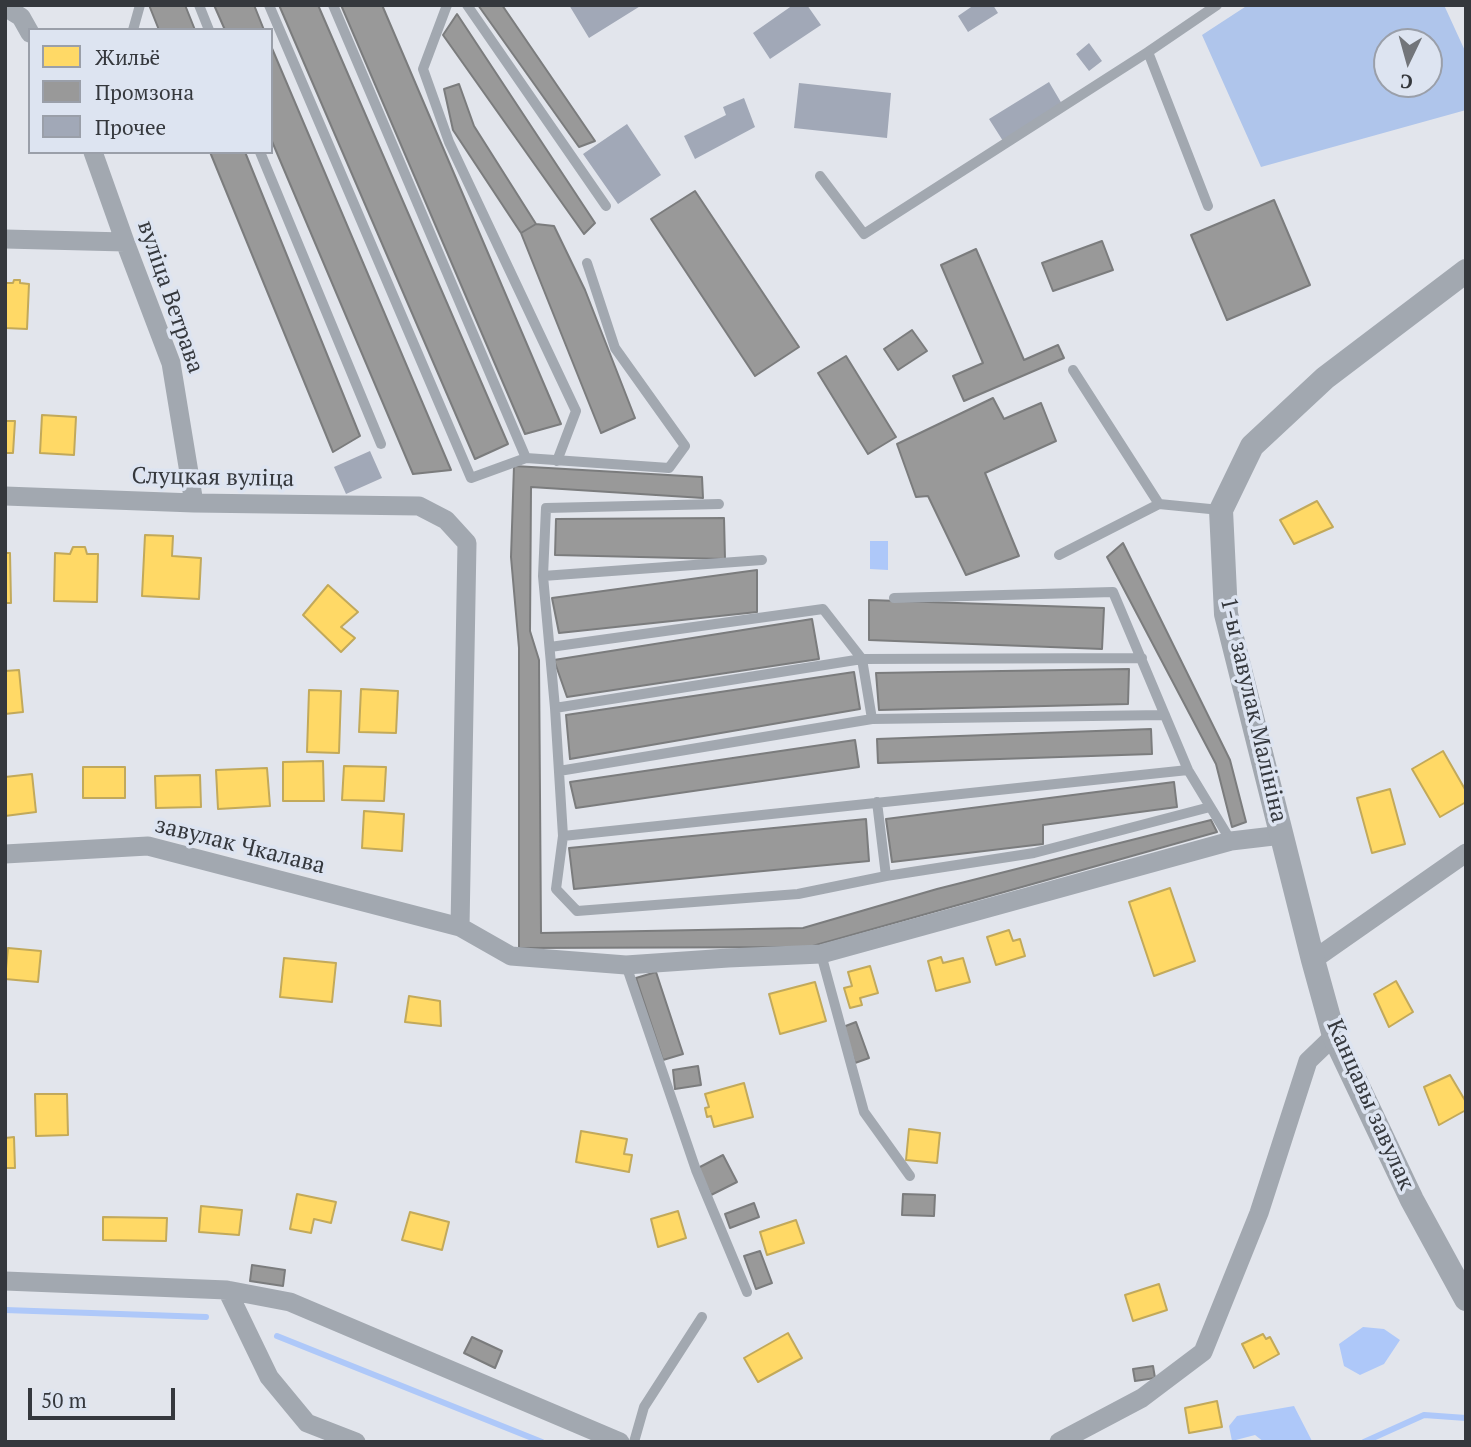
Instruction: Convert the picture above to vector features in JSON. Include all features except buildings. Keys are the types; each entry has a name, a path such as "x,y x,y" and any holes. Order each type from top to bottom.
{"street":[{"path":"5,7 21,17 28,29"},
{"name":"вуліца Ветрава","path":"94,154 171,363 194,503"},
{"path":"5,239 125,242"},
{"name":"1-ы завулак Малініна","path":"1313,960 1226,614 1221,510 1252,446 1325,378 1466,271"},
{"name":"Слуцкая вуліца","path":"5,496 194,503 419,506 446,520 467,542 460,927"},
{"name":"завулак Чкалава","path":"5,854 148,846 460,927 511,956 626,965 821,954 1231,841 1282,835"},
{"path":"1313,960 1466,852"},
{"name":"Канцавы завулак","path":"1313,960 1334,1036 1412,1200 1466,1300"},
{"path":"1059,1442 1142,1398 1203,1352 1259,1213 1308,1061 1334,1036"},
{"path":"5,1281 227,1290 290,1302 620,1442"},
{"path":"227,1290 269,1377 307,1423 356,1442"}],"lane":[{"path":"134,28 140,5"},
{"path":"199,5 208,28"},
{"path":"270,5 471,478 526,458 669,468 685,446 615,348 587,263"},
{"path":"333,5 526,458"},
{"path":"447,5 423,69 449,142 576,411 557,461"},
{"path":"467,5 606,206"},
{"path":"820,176 864,234 1149,52 1217,5"},
{"path":"1149,52 1208,206"},
{"path":"261,154 381,444"},
{"path":"1073,370 1159,504"},
{"path":"719,504 546,508 542,576 555,708 563,836 556,889 577,911 798,894 886,876 1034,853 1210,807"},
{"path":"1059,555 1159,504 1221,510"},
{"path":"542,576 762,560"},
{"path":"894,598 1113,593 1188,770 1231,841"},
{"path":"550,648 823,609 862,659 872,719"},
{"path":"555,708 862,659 1142,658"},
{"path":"559,771 872,719 1165,715"},
{"path":"563,836 1188,770"},
{"path":"877,802 886,876"},
{"path":"821,954 864,1112 910,1176"},
{"path":"626,965 696,1170 747,1292"},
{"path":"634,1442 643,1408 702,1317"}],"shaded area":[{"path":"1248,5 1444,5 1466,53 1466,110 1261,167 1202,35"},
{"path":"870,541 888,541 888,570 870,569"},
{"path":"1363,1327 1384,1329 1400,1340 1384,1364 1360,1375 1344,1366 1339,1344"},
{"path":"1294,1406 1312,1441 1264,1442 1255,1435 1232,1441 1229,1426 1237,1416"}],"waterway":[{"path":"5,1310 206,1317"},
{"path":"277,1336 542,1442"},
{"path":"1364,1442 1424,1415 1466,1418"}]}
